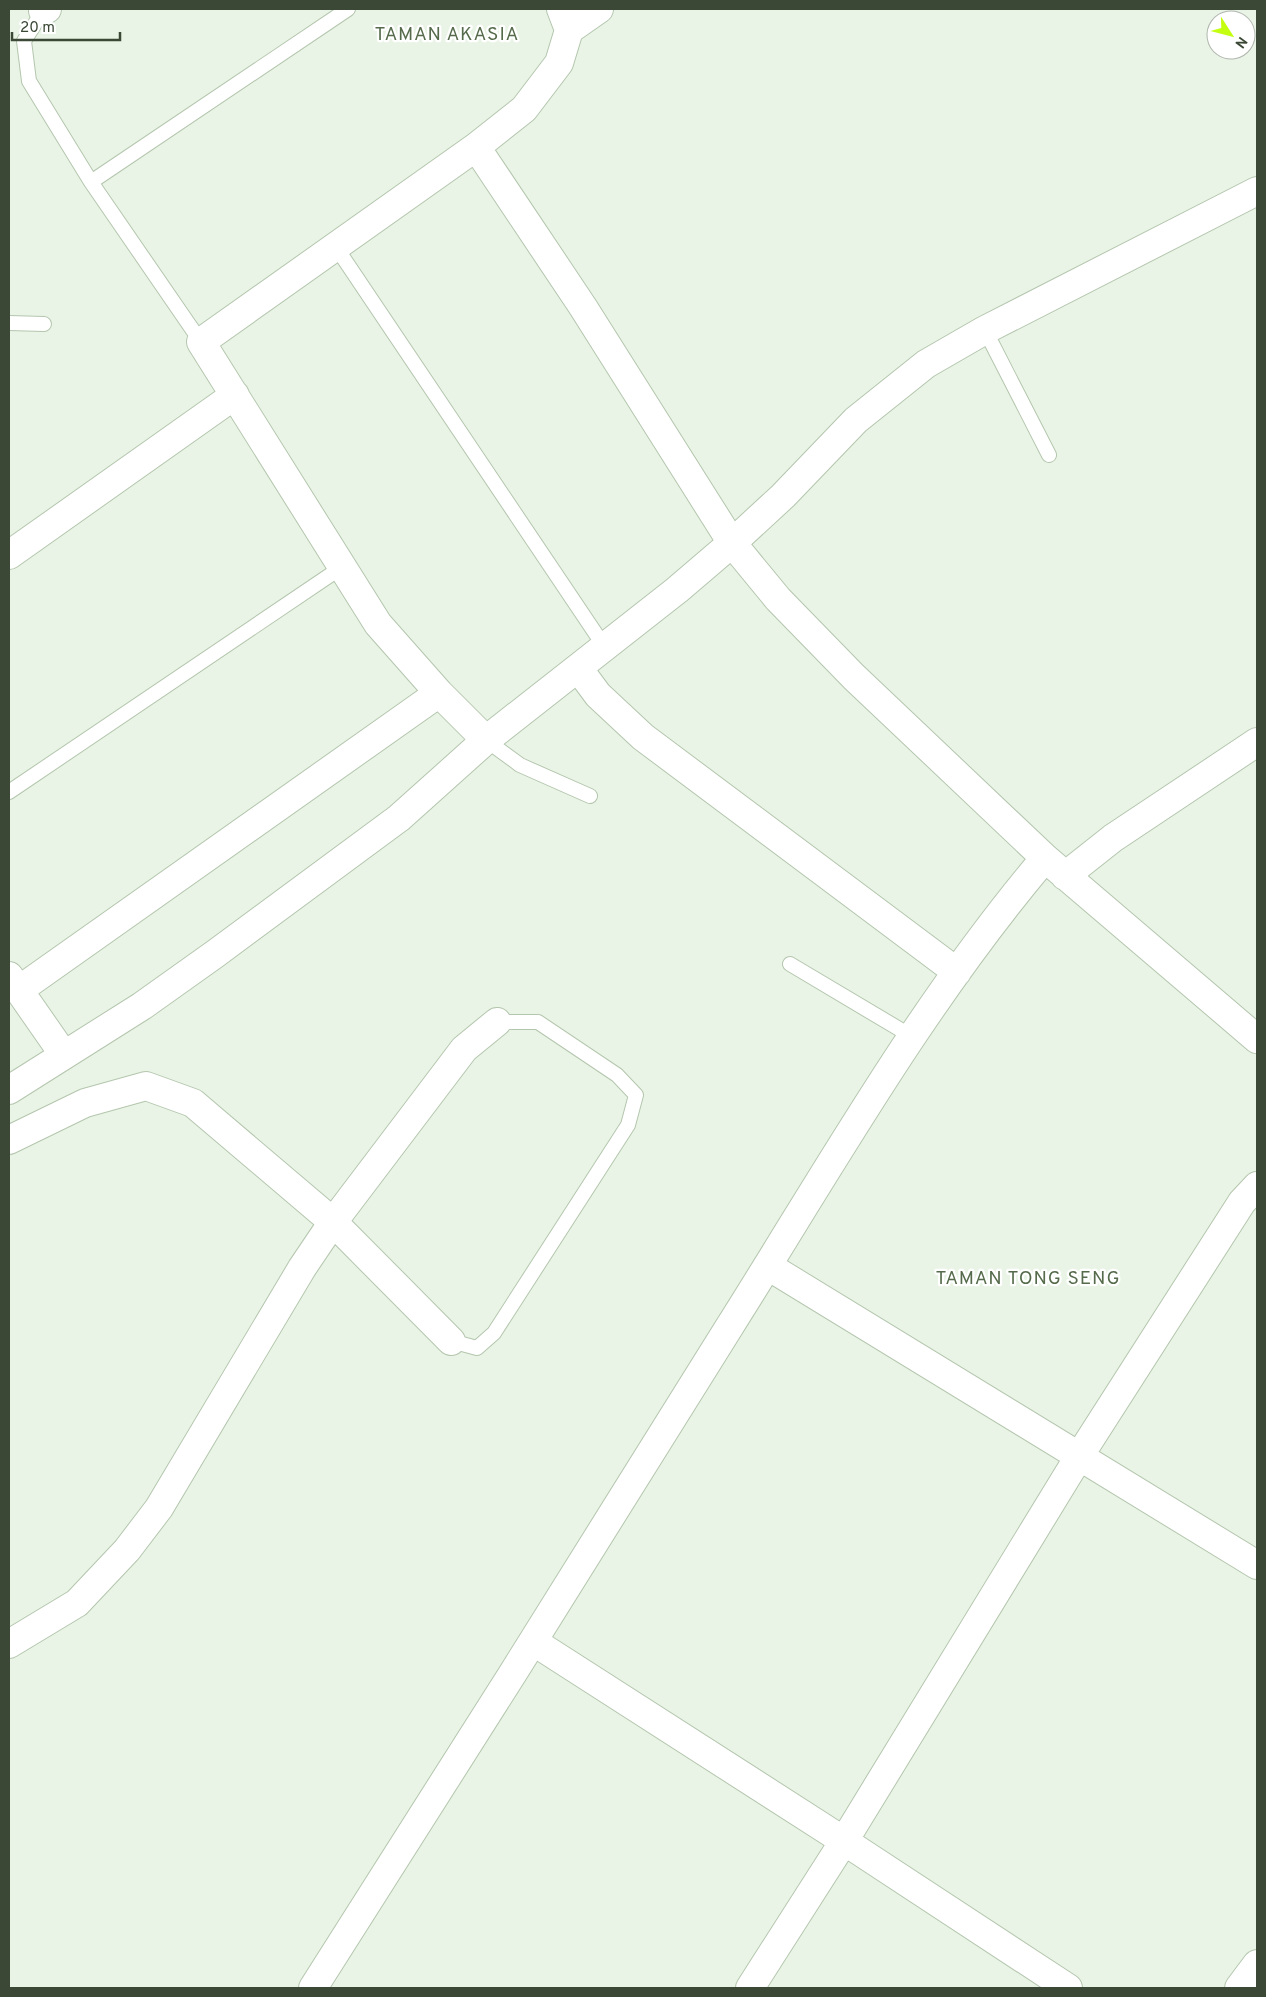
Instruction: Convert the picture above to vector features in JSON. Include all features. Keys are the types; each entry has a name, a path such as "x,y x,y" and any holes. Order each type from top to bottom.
{"street":[{"path":"486,740 438,693 378,624 201,342 476,147 524,109 559,63 565,19 599,9"},
{"path":"476,147 583,307 732,543 778,599 854,677 1055,867 1257,1039"},
{"path":"9,1090 142,1006 399,818 486,740 677,590 732,543 783,496 856,420 926,364 985,330 1257,190"},
{"path":"9,554 234,395"},
{"path":"578,668 598,696 643,736 957,972"},
{"path":"64,1055 14,983 438,693"},
{"path":"313,1988 534,1642 911,1036 1005,905 1055,867 1113,838 1257,742"},
{"path":"9,1644 77,1603 127,1550 159,1508 302,1268 332,1222 464,1049 497,1022"},
{"path":"9,1140 85,1103 146,1086 194,1103 332,1222 451,1341"},
{"path":"750,1988 844,1841 1080,1456 1242,1202 1257,1186"},
{"path":"768,1266 1257,1564"},
{"path":"534,1642 844,1841 1068,1988"},
{"path":"1239,1988 1257,1964"}],"lane":[{"path":"91,182 348,9"},
{"path":"45,10 24,41 29,81 91,182 201,342"},
{"path":"336,247 604,646"},
{"path":"9,323 44,324"},
{"path":"985,330 1049,455"},
{"path":"9,792 342,567"},
{"path":"486,740 520,765 590,796"},
{"path":"790,964 911,1036"},
{"path":"451,1341 477,1348 494,1333 628,1125 636,1095 617,1075 538,1022 497,1022"}],"district":[{"name":"TAMAN AKASIA","path":"447,33"},
{"name":"TAMAN TONG SENG","path":"1028,1277"}]}
